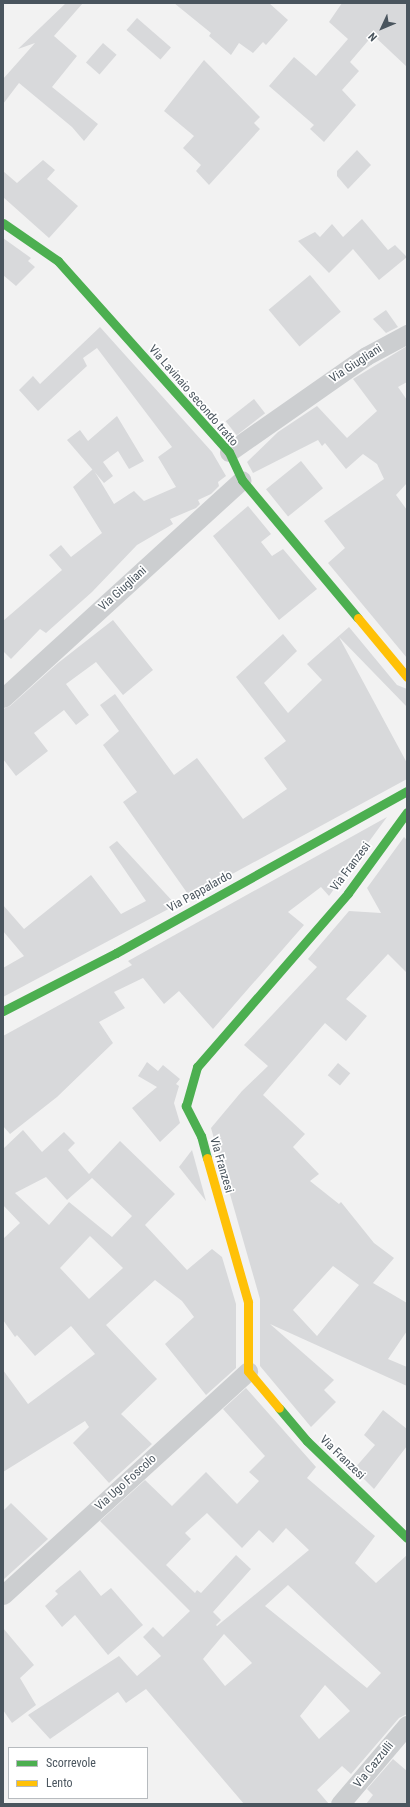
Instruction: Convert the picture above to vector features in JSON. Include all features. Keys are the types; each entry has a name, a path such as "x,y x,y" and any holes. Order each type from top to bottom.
{"street":[{"name":"Via Lavinaio secondo tratto","path":"3,223 58,260 229,452 242,480 407,677"},
{"name":"Via Giugliani","path":"229,452 366,356 407,334"},
{"name":"Via Giugliani","path":"3,698 242,480"},
{"name":"Via Pappalardo","path":"3,1012 123,949 407,791"},
{"name":"Via Franzesi","path":"407,812 348,893 197,1067 186,1106 201,1136 248,1302 248,1371 307,1441 407,1538"},
{"name":"Via Ugo Foscolo","path":"3,1595 248,1371"},
{"name":"Via Cazzulli","path":"344,1803 407,1725"}],"building":[{"path":"66,3 83,3 54,36 77,56 52,87 98,124 84,141 72,127 19,83 3,104 3,79 35,43 18,49"},
{"path":"174,3 269,3 288,20 266,45 263,42 253,53 239,43 231,55 209,36 211,33"},
{"path":"342,3 407,3 407,67 373,35 350,62 359,71 342,90 356,105 324,142 310,129 314,125 269,86 294,57 316,76 348,39 329,22"},
{"path":"137,18 171,48 160,60 127,30"},
{"path":"103,43 117,55 100,74 86,63"},
{"path":"204,60 260,117 254,123 260,129 209,185 196,171 201,165 183,148 194,136 164,111"},
{"path":"357,150 371,165 348,189 337,176 337,171"},
{"path":"43,160 55,170 47,179 78,206 49,238 3,197 3,171 17,183"},
{"path":"362,219 388,250 395,245 407,257 379,280 353,249 329,273 298,241 315,232 320,237 332,224 343,237"},
{"path":"3,238 31,258 28,261 35,267 16,286 3,275"},
{"path":"310,275 341,312 299,346 269,310"},
{"path":"386,310 398,327 386,333 373,319"},
{"path":"100,327 212,452 226,476 218,482 219,486 211,494 198,500 200,504 196,508 170,519 173,524 137,545 92,592 46,633 40,629 11,659 3,651 3,621 62,570 49,555 61,545 71,557 102,533 73,487 93,469 114,504 134,491 144,501 176,487 158,457 172,447 97,348 83,358 87,366 38,411 19,390 33,376 40,384"},
{"path":"407,346 407,382 398,387 407,400 407,483 396,495 407,510 407,658 328,563 345,548 324,521 384,479 377,464 363,454 346,469 325,443 322,446 318,440 253,473 247,462 278,432 317,406 347,438 377,411 353,379"},
{"path":"254,399 265,413 237,435 226,421"},
{"path":"117,416 144,461 129,469 118,451 103,462 113,476 104,483 67,440 80,430 88,441"},
{"path":"301,461 323,488 288,517 266,489"},
{"path":"248,506 271,534 261,542 272,556 283,549 317,589 279,620 213,536"},
{"path":"113,620 153,670 123,695 96,662 66,684 89,715 76,725 64,710 34,733 48,751 16,776 3,759 3,709 10,706 58,663"},
{"path":"349,627 397,685 407,689 407,707 339,637 407,763 407,779 190,897 123,802 137,792 103,745 119,731 100,705 115,694 174,775 197,758 243,819 287,789 264,758 286,741 236,677 283,634 297,651 264,683 288,713 322,680 307,664"},
{"path":"387,817 329,896 321,887 288,912 304,925 213,1029 179,991 164,1004 143,978 114,992 125,1008 99,1022 113,1043 57,1097 10,1134 3,1126 3,1036 132,965 128,961"},
{"path":"404,837 407,840 407,973 388,954 346,999 367,1016 346,1041 325,1023 263,1095 305,1134 293,1147 319,1174 310,1181 339,1204 341,1202 374,1243 394,1258 373,1283 407,1303 407,1331 388,1359 407,1367 407,1386 270,1324 334,1380 324,1390 336,1402 311,1427 260,1366 260,1299 211,1128 242,1091 268,1066 244,1045 317,967 308,959 349,911 381,913 367,888","holes":["333,1266 359,1285 317,1336 293,1310"]},
{"path":"117,841 176,905 3,997 3,968 24,956 3,931 3,905 24,929 91,875 121,914 146,901 109,847"},
{"path":"147,1062 158,1071 163,1065 180,1079 176,1084 179,1086 174,1103 180,1123 160,1142 132,1108 157,1087 138,1076"},
{"path":"338,1063 350,1073 340,1086 328,1075"},
{"path":"23,1130 42,1152 64,1132 75,1143 68,1150 89,1174 120,1141 175,1194 145,1225 187,1270 212,1249 222,1257 236,1304 236,1368 206,1395 165,1344 194,1317 182,1301 155,1280 106,1325 157,1379 121,1414 152,1444 109,1483 73,1443 89,1427 85,1421 3,1472 3,1370 28,1404 95,1354 71,1326 35,1356 17,1335 15,1337 3,1320 3,1239 20,1223 3,1205 3,1149","holes":["46,1177 67,1200 92,1178 132,1216 112,1237 69,1202 49,1225 15,1193","90,1236 123,1268 89,1299 60,1268"]},
{"path":"192,1150 206,1201 179,1167"},
{"path":"246,1388 316,1467 307,1478 375,1536 355,1563 376,1583 407,1555 407,1714 399,1718 351,1774 342,1766 317,1790 329,1804 244,1804 146,1689 126,1703 118,1692 50,1739 28,1715 119,1656 137,1676 161,1656 143,1637 153,1627 163,1637 190,1611 100,1521 145,1480 172,1506 206,1472 237,1504 259,1481 249,1472 265,1456 223,1409","holes":["207,1513 242,1548 259,1530 273,1543 286,1528 309,1550 217,1626 216,1625 221,1620 213,1612 251,1569 236,1555 201,1593 197,1590 195,1593 166,1565 191,1539 185,1533","288,1585 381,1673 367,1688 265,1606","224,1634 252,1663 225,1686 203,1659","325,1685 350,1711 319,1739 300,1716"]},
{"path":"383,1410 407,1429 407,1446 374,1489 354,1469 375,1445 364,1435"},
{"path":"11,1503 48,1539 3,1580 3,1511"},
{"path":"80,1570 101,1596 111,1588 143,1625 108,1655 75,1615 62,1627 45,1606 58,1594 55,1591"},
{"path":"3,1628 34,1665 20,1678 36,1705 12,1723 3,1710"},
{"path":"393,1759 407,1771 407,1804 366,1804 373,1795 367,1789"}],"traffic: fast":[{"path":"3,223 58,261 229,452 242,480 358,618"},
{"path":"3,1011 116,953 407,791"},
{"path":"207,1158 201,1136 186,1106 197,1067 348,893 407,812"},
{"path":"279,1408 307,1441 407,1538"}],"traffic: slow":[{"path":"358,618 407,677"},
{"path":"207,1158 248,1302 248,1371 279,1408"}]}
